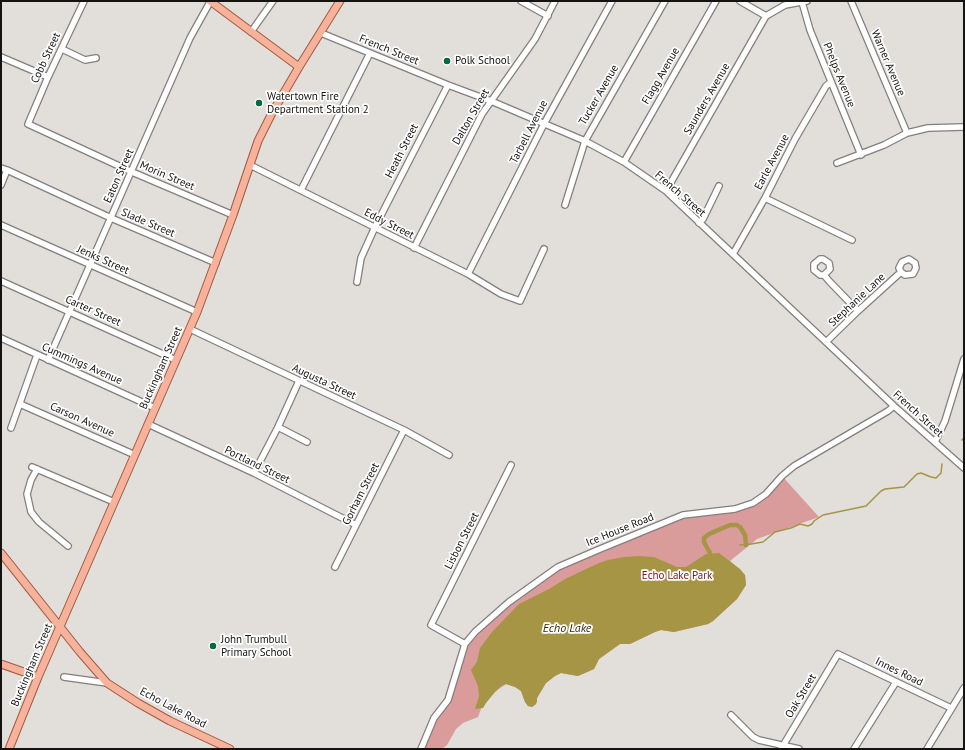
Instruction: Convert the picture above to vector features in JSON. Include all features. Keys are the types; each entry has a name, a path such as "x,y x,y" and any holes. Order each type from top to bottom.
{"main road":[{"path":"210,1 299,67"},
{"name":"Buckingham Street","path":"9,749 38,677 197,312 216,263 258,141 272,113 340,1"},
{"name":"Echo Lake Road","path":"1,553 60,627 107,682 138,704 170,721 230,749"},
{"path":"1,664 38,677"}],"street":[{"name":"Cobb Street","path":"28,124 48,77 84,1"},
{"name":"Eaton Street","path":"48,360 190,38 210,1"},
{"path":"251,32 274,1"},
{"path":"521,1 548,16"},
{"name":"Dalton Street","path":"414,248 482,114 534,39 555,1"},
{"name":"Tarbell Avenue","path":"468,274 544,124 612,1"},
{"name":"Tucker Avenue","path":"565,205 584,141 665,1"},
{"name":"Flagg Avenue","path":"624,162 716,1"},
{"path":"740,1 766,16 785,5 804,2"},
{"name":"Warner Avenue","path":"852,1 907,133"},
{"name":"Phelps Avenue","path":"804,2 810,30 861,155"},
{"name":"Saunders Avenue","path":"666,192 766,16"},
{"name":"French Street","path":"321,32 448,85 491,101 584,141 624,162 666,192 894,406 964,468"},
{"path":"62,49 85,60 96,58"},
{"path":"301,190 370,53"},
{"path":"1,57 48,77"},
{"name":"Earle Avenue","path":"733,254 765,198 795,139 826,86 831,82"},
{"name":"Heath Street","path":"357,282 361,258 374,227 448,85"},
{"name":"Morin Street","path":"28,124 132,172 233,215"},
{"path":"837,163 861,155 907,133 928,128 964,127"},
{"name":"Eddy Street","path":"250,165 468,274 501,294 520,301 544,249"},
{"name":"Slade Street","path":"1,168 111,218 216,263"},
{"path":"1,185 7,170"},
{"path":"699,223 719,186"},
{"path":"765,198 852,240"},
{"name":"Jenks Street","path":"1,225 197,312"},
{"name":"Stephanie Lane","path":"826,342 901,272"},
{"path":"824,275 858,311"},
{"name":"Carter Street","path":"1,281 176,360"},
{"name":"Augusta Street","path":"190,329 404,430 449,455"},
{"name":"Cummings Avenue","path":"1,338 155,408"},
{"path":"11,428 37,355"},
{"path":"935,442 945,421 964,359"},
{"path":"254,473 300,382"},
{"name":"Carson Avenue","path":"20,404 135,455"},
{"name":"Ice House Road","path":"421,749 434,718 448,700 465,644 475,632 509,602 558,567 683,515 735,509 753,503 766,494 782,476 794,466 894,406"},
{"name":"Portland Street","path":"148,424 254,473 356,526"},
{"path":"278,428 307,442"},
{"name":"Gorham Street","path":"335,567 404,430"},
{"name":"Lisbon Street","path":"465,644 431,625 511,465"},
{"path":"68,546 39,522 31,512 27,494 35,468 114,502"},
{"name":"Innes Road","path":"838,654 951,708"},
{"name":"Oak Street","path":"782,747 838,654"},
{"name":"Echo Lake Road","path":"64,677 107,682"},
{"path":"854,749 896,682"},
{"path":"926,749 964,688"},
{"path":"731,715 753,737 782,747 799,749"}],"green space":[{"name":"Echo Lake","path":"782,476 819,517 757,539 730,561 745,575 746,585 737,599 713,621 708,624 674,632 661,630 630,644 620,644 599,659 594,669 578,676 561,673 555,676 546,683 537,698 536,704 532,707 528,706 525,702 521,691 506,684 482,701 478,717 463,723 456,729 447,745 442,749 421,749 434,718 448,700 465,644 509,602 558,567 683,515 753,503"}],"water":[{"name":"Echo Lake","path":"719,553 740,569 745,575 746,585 737,599 713,621 708,624 674,632 661,630 630,644 620,644 599,659 594,669 578,676 561,673 555,676 546,683 537,698 536,704 532,707 528,706 525,702 521,691 506,684 501,686 495,692 483,708 475,709 479,696 478,686 471,670 477,662 480,648 492,632 519,604 567,578 608,560 639,556 654,557 677,567 686,567 706,554"}],"waterway":[{"path":"740,545 763,542 775,532 800,524 808,526 823,515 866,506 881,491 885,489 904,487 917,474 921,473 936,478 941,473 942,464"},
{"path":"710,553 704,542 704,538 709,534 730,525 737,525 740,527 745,535 746,545"}],"place":[{"name":"Polk School","path":"447,61"},
{"name":"Watertown Fire Department Station 2","path":"259,103"},
{"name":"John Trumbull Primary School","path":"213,646"}],"park label":[{"name":"Echo Lake Park","path":"677,576"}]}
